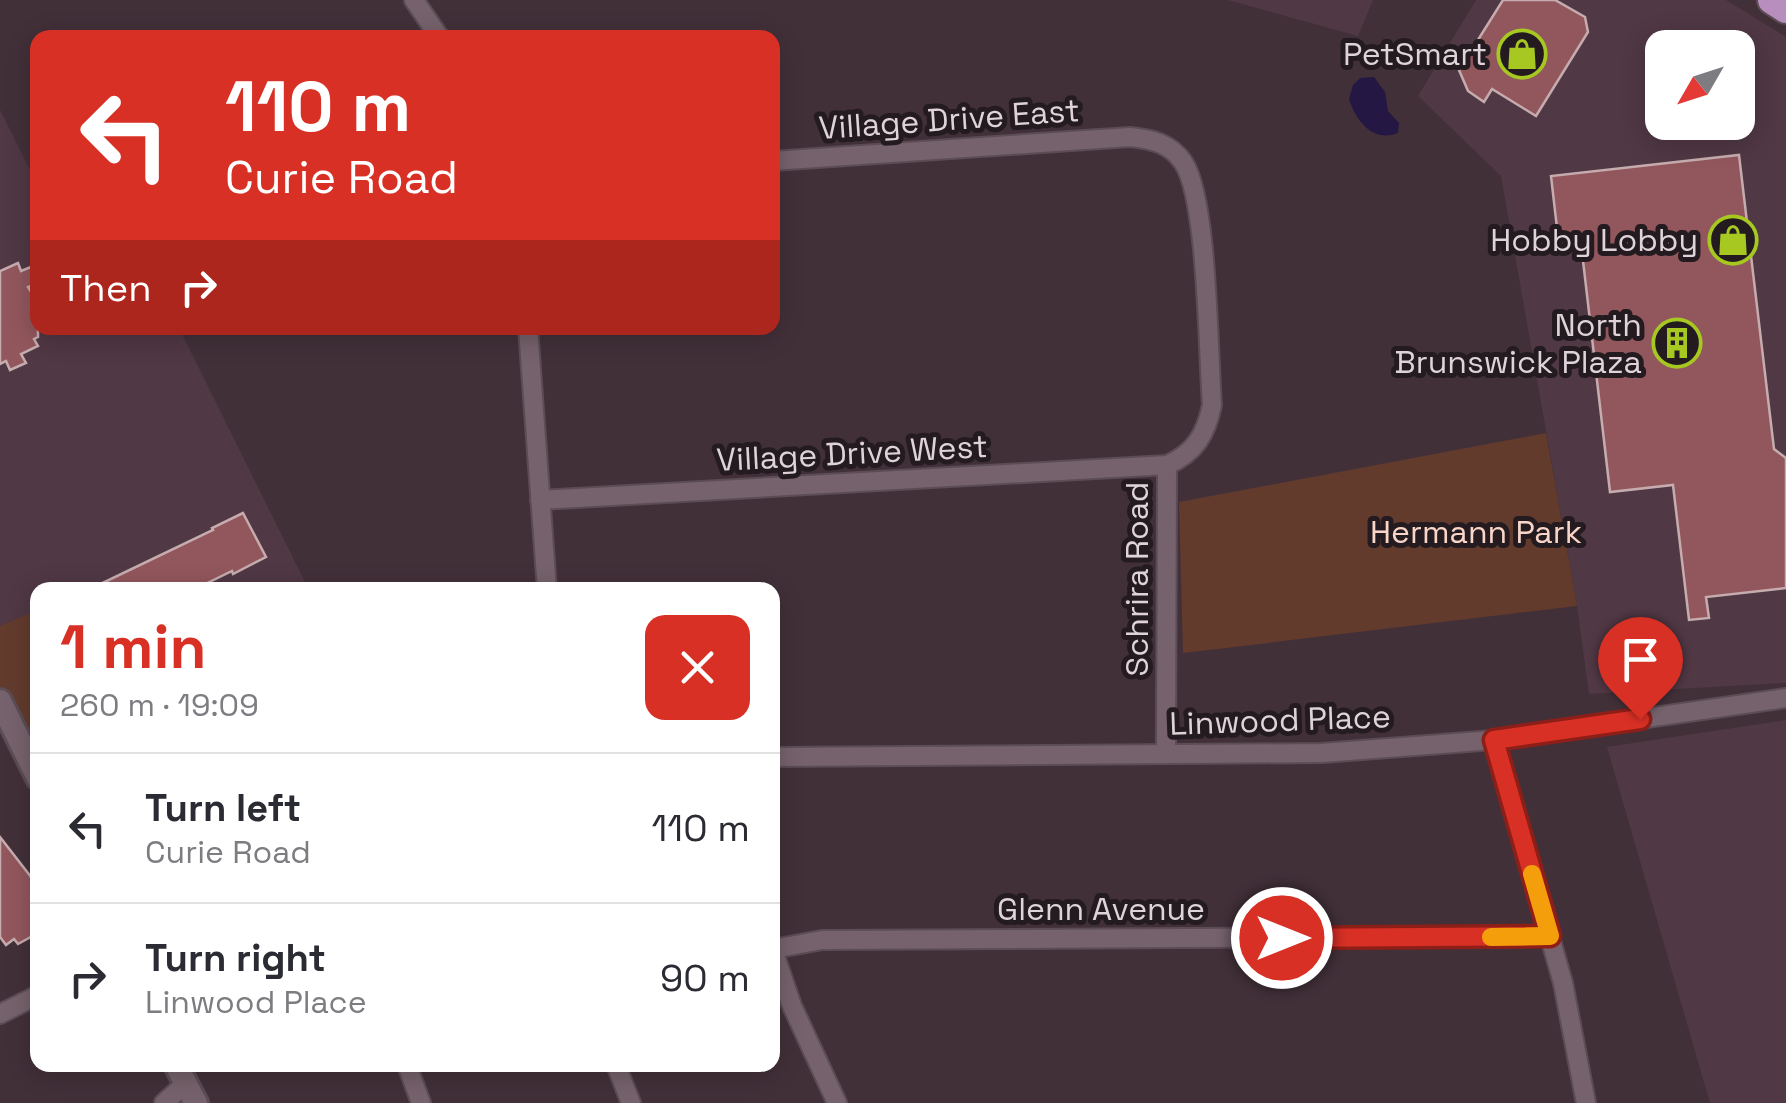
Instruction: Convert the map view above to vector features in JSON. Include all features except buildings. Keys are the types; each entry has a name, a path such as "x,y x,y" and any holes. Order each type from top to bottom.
{"highway":[{"path":"1772,0 1786,8"}],"street":[{"path":"414,0 435,30"},
{"name":"Village Drive East","path":"780,160 1130,137 1152,139 1168,147 1183,162 1197,195 1212,405 1207,430 1200,440 1182,458 1166,464"},
{"path":"528,335 546,582"},
{"name":"Village Drive West","path":"540,500 1166,464"},
{"name":"Schrira Road","path":"1166,464 1166,753"},
{"name":"Linwood Place","path":"780,757 1322,752 1494,740 1786,698"},
{"path":"0,701 30,762"},
{"path":"1494,740 1550,936 1586,1103"},
{"name":"Glenn Avenue","path":"780,947 822,940 1550,936"},
{"path":"780,969 792,1006 837,1103"},
{"path":"0,1014 30,998"},
{"path":"410,1072 421,1103"},
{"path":"619,1072 631,1103"},
{"path":"164,1103 186,1084"}],"shaded area":[{"path":"1228,0 1373,0 1358,36"},
{"name":"North Brunswick Plaza","path":"1476,0 1726,0 1786,37 1786,683 1589,694 1501,176 1418,96"},
{"path":"1374,77 1385,92 1388,111 1399,123 1398,133 1373,132 1352,107 1349,99 1353,85 1360,78"},
{"path":"0,110 30,170 30,335 182,335 305,582 30,582 30,719 0,653"},
{"path":"1786,720 1786,1103 1710,1103 1607,747"}],"green space":[{"name":"Hermann Park","path":"1546,433 1577,606 1183,653 1179,502"},
{"path":"30,613 30,763 0,701 0,626"}],"slow traffic":[{"path":"1491,937 1550,936 1532,874"}],"place":[{"name":"PetSmart","path":"1522,54"},
{"name":"Hobby Lobby","path":"1733,240"},
{"name":"North Brunswick Plaza","path":"1677,343"}],"route":[{"path":"1282,938 1550,936 1494,740 1640,719"}]}
